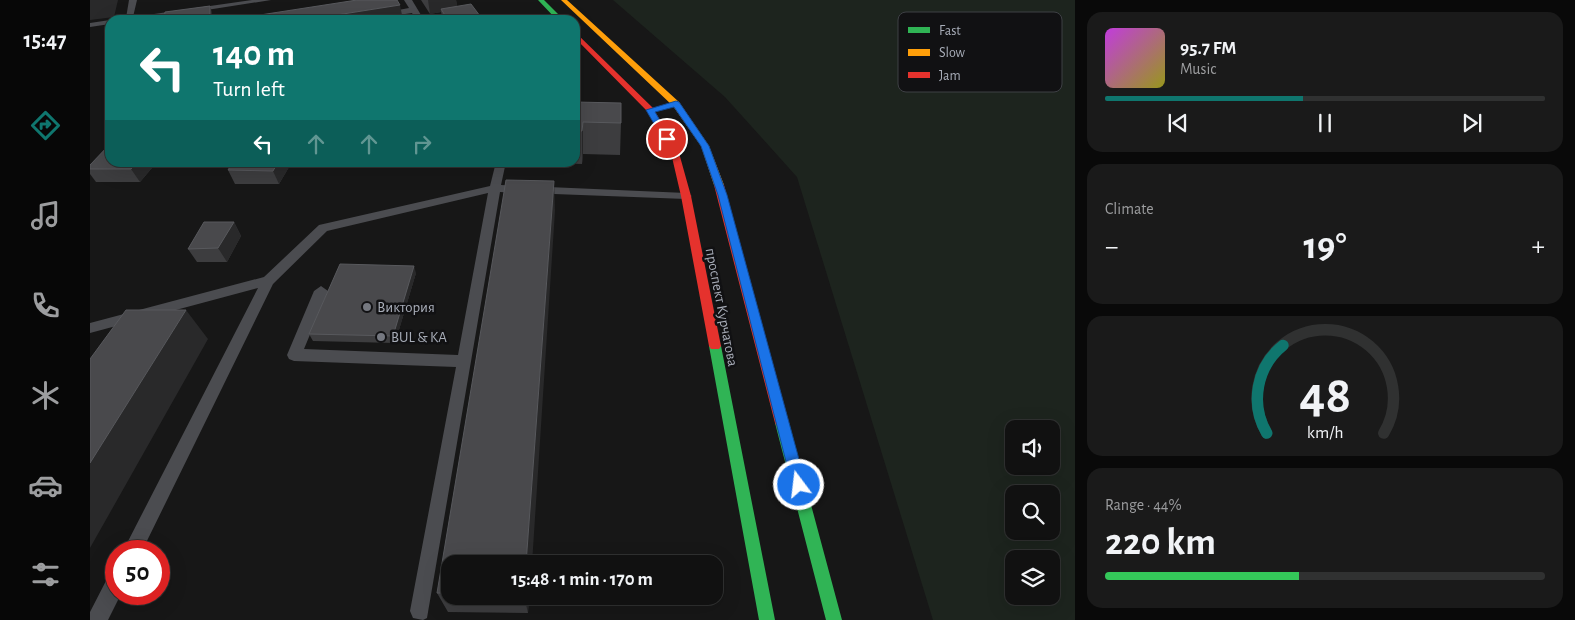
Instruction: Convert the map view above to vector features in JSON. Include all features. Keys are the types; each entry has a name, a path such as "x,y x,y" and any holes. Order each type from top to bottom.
{"main road":[{"path":"541,0 556,15"},
{"name":"проспект Курчатова","path":"564,0 676,104 705,146 723,195 834,620"},
{"name":"проспект Курчатова","path":"580,39 650,110 675,153 686,196 767,620"},
{"path":"650,110 676,104"}],"lane":[{"path":"129,15 133,0"},
{"path":"163,15 267,0"},
{"path":"408,0 417,15"},
{"path":"382,15 414,10"},
{"path":"90,25 105,23"},
{"path":"420,611 500,167"},
{"path":"138,540 268,281 323,228 495,188 686,196"},
{"path":"90,328 268,281"},
{"path":"321,291 294,355 464,361"},
{"path":"97,620 105,604"}],"shaded area":[{"path":"613,0 1075,0 1075,620 933,620 797,177 725,97"}],"building":[{"path":"357,0 397,0 400,5 337,15 260,15"},
{"path":"471,4 479,15 445,15 441,9"},
{"path":"210,6 210,15 165,15 165,12"},
{"path":"580,102 621,103 621,123 583,122 582,131 580,131"},
{"path":"105,149 105,167 133,167 131,169 90,169 90,165"},
{"path":"230,167 275,167 273,171 228,170"},
{"path":"506,180 554,181 527,555 443,555"},
{"path":"204,222 234,222 218,248 188,249"},
{"name":"Виктория","path":"340,264 414,266 393,336 309,334"},
{"path":"126,310 186,310 90,463 90,359"},
{"path":"441,569 441,593 437,593"}],"traffic: fast":[{"path":"541,0 556,15"},
{"path":"715,346 767,620"},
{"path":"782,423 834,620"}],"traffic: slow":[{"path":"564,0 676,104 705,146 719,185"}],"traffic: jam":[{"path":"580,39 650,110 675,153 686,196 715,346"},
{"path":"719,185 782,423"}],"place":[{"name":"Виктория","path":"367,307"},
{"name":"BUL & KA","path":"381,337"}],"route":[{"path":"667,139 650,110 676,104 705,146 723,195 799,485"}]}
